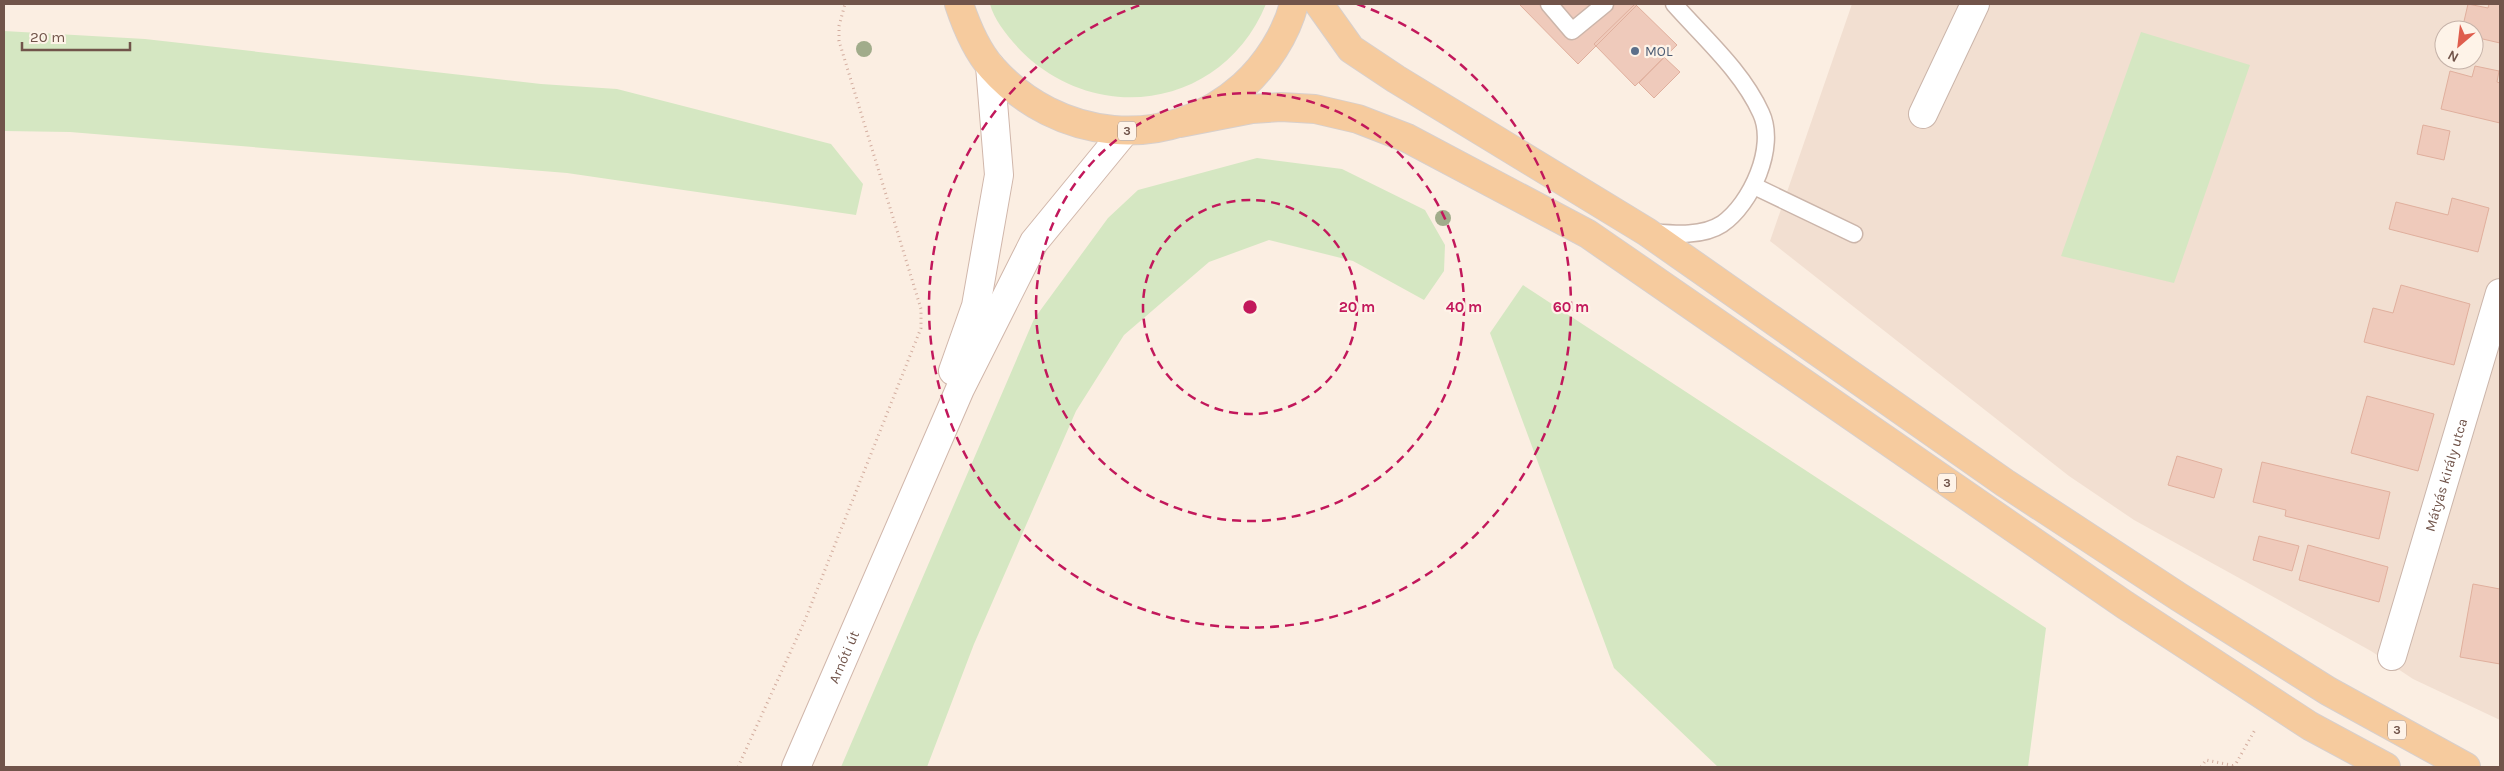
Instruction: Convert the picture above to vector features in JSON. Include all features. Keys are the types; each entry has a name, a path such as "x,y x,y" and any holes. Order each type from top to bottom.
{"main road":[{"name":"3","path":"958,4 972,37 990,66 1018,93 1050,114 1087,126 1125,131 1153,129 1252,109 1281,107 1315,109 1358,118 1407,138 1571,225 1597,240 2125,606 2310,726 2386,767"},
{"name":"3","path":"1180,123 1207,111 1232,96 1253,77 1271,54 1285,29 1294,4"},
{"name":"3","path":"1319,4 1351,50 1647,232 2005,483 2179,597 2328,691 2466,767"},
{"path":"1923,114 1975,4"},
{"path":"891,547 976,306 999,176 990,66"},
{"path":"891,547 960,389 1034,242 1125,131"},
{"name":"Mátyás király utca","path":"2392,656 2491,357 2500,293"},
{"name":"Arnóti út","path":"796,767 891,547"}],"lane":[{"path":"1549,4 1572,31 1605,4"},
{"path":"1647,232 1678,234 1704,231 1721,224 1736,210 1754,186 1764,151 1766,136 1762,115 1751,92 1674,4"},
{"path":"1754,186 1854,234"}],"path":[{"path":"738,767 805,620 921,328 921,309 839,41 839,26 845,4"},
{"path":"2201,767 2206,760 2234,766 2271,701"}],"shaded area":[{"path":"1852,4 2500,4 2500,720 2413,679 2371,651 2134,520 2069,476 1770,241"}],"green space":[{"path":"990,4 1266,4 1248,37 1224,63 1196,82 1164,93 1131,97 1097,93 1063,81 1032,61 1013,43 997,20"},
{"path":"4,31 145,39 541,84 617,89 831,144 863,184 856,215 567,173 70,132 4,131"},
{"path":"2141,32 2250,65 2174,283 2061,256"},
{"path":"1257,158 1342,169 1425,210 1445,245 1444,271 1424,300 1353,261 1269,240 1209,262 1124,335 1076,411 974,644 927,767 841,767 1034,319 1108,218 1138,190"},
{"path":"1523,285 2046,628 2028,767 1718,767 1614,668 1490,333"}],"building":[{"path":"1519,4 1635,4 1637,5 1578,64"},
{"name":"MOL","path":"1635,4 1677,45 1635,86 1594,44"},
{"path":"2468,4 2488,8 2489,4 2500,4 2500,43 2484,39 2484,20 2464,20"},
{"path":"1664,57 1680,72 1654,98 1639,83"},
{"path":"2484,68 2499,71 2497,82 2500,83 2500,123 2441,109 2450,71 2472,77 2474,70 2484,70"},
{"path":"2423,125 2450,131 2444,160 2417,154"},
{"path":"2452,198 2489,208 2478,252 2389,229 2396,202 2448,215"},
{"path":"2401,285 2470,304 2454,365 2364,342 2373,308 2393,313"},
{"path":"2367,396 2434,414 2418,471 2351,453"},
{"path":"2177,456 2222,469 2214,498 2168,485"},
{"path":"2262,462 2390,492 2379,539 2285,516 2286,510 2253,502"},
{"path":"2259,536 2299,546 2292,571 2253,560"},
{"path":"2308,545 2388,567 2379,602 2299,580"},
{"path":"2473,584 2500,589 2500,664 2460,657"}],"place":[{"name":"MOL","path":"1635,51"}]}
